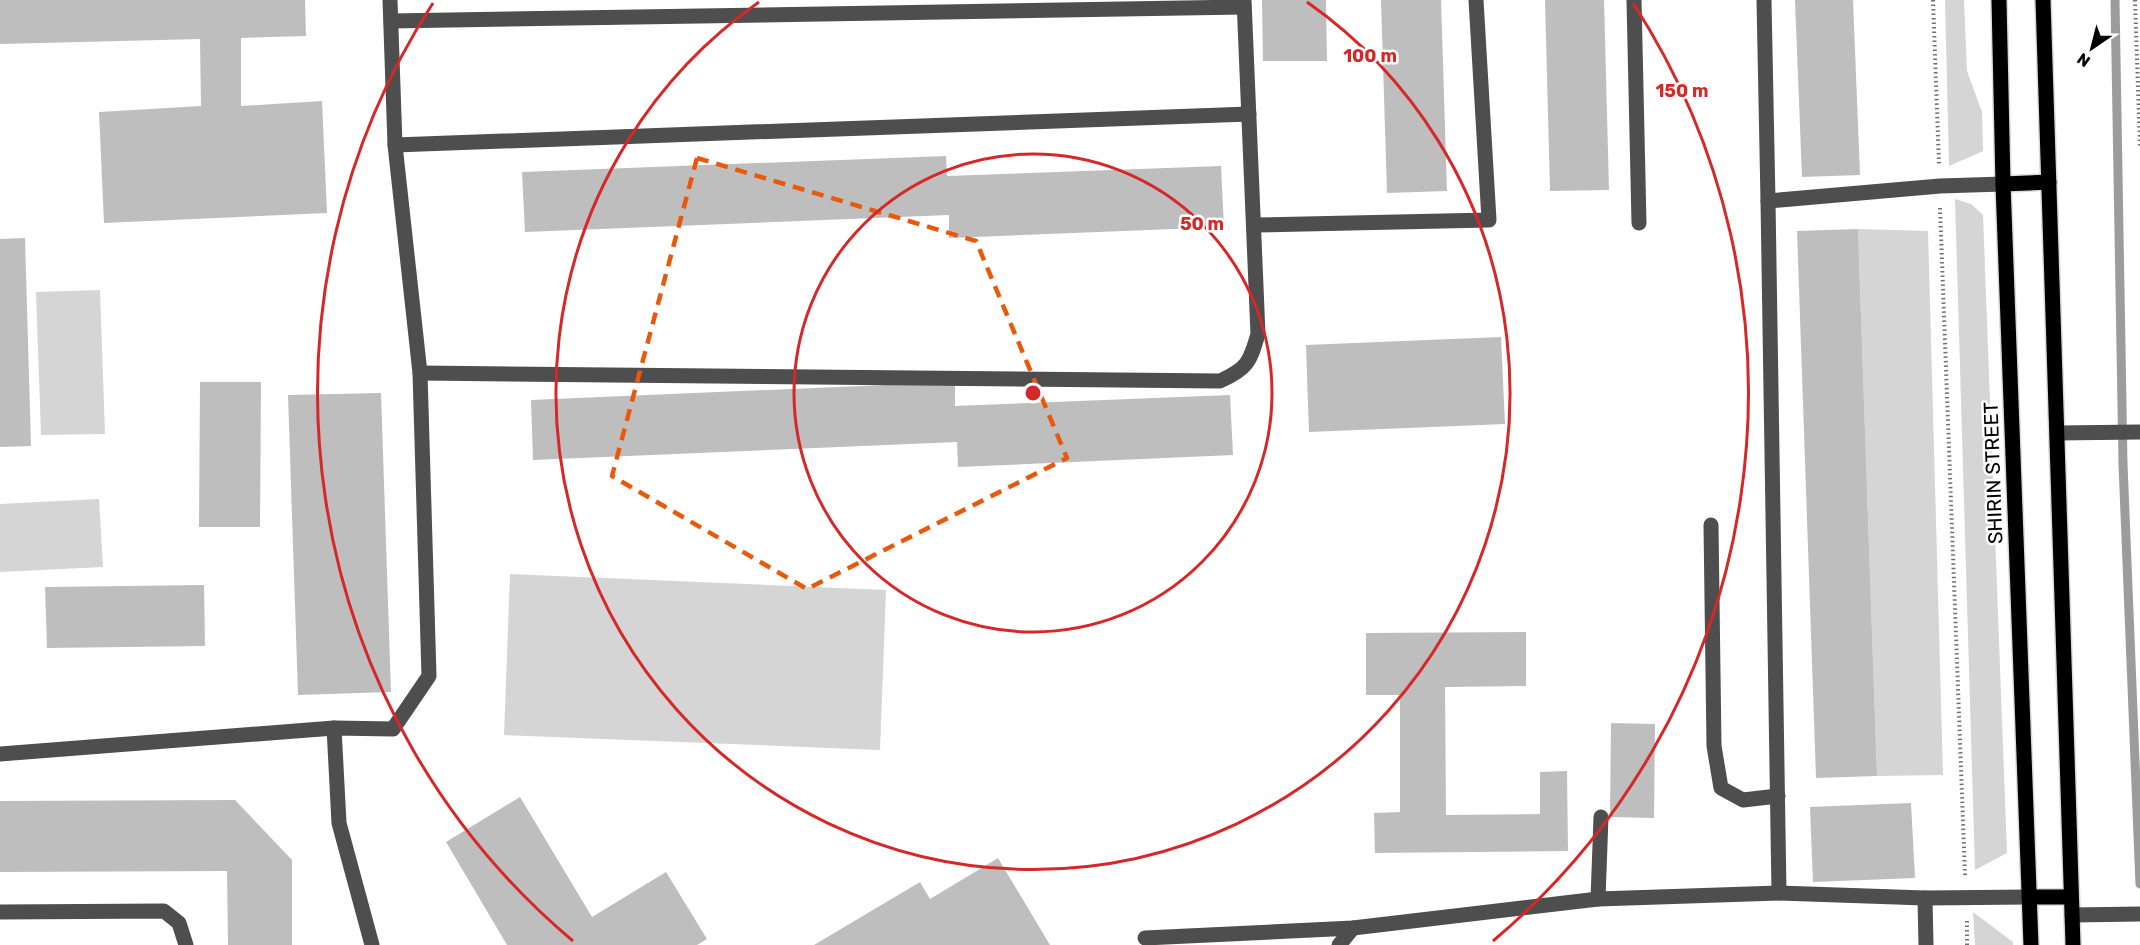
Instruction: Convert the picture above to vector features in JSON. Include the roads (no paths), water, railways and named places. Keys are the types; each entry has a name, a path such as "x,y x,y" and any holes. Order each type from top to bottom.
{"main road":[{"name":"SHIRIN STREET","path":"1999,0 2003,184 2031,945"},
{"path":"2043,0 2073,945"},
{"path":"2003,184 2049,182"},
{"path":"2029,897 2071,897"}],"lane":[{"path":"0,754 334,728 393,729 429,676 420,373 395,145 390,0"},
{"path":"1255,225 1489,220 1476,0"},
{"path":"1634,0 1639,223"},
{"path":"1764,0 1779,893"},
{"path":"391,21 1244,4 1258,334 1252,355 1242,371 1220,381 420,373"},
{"path":"395,145 1249,114"},
{"path":"1768,201 1940,186 2003,184"},
{"path":"2057,433 2138,432"},
{"path":"1711,525 1714,746 1721,788 1743,800 1778,796"},
{"path":"334,728 339,823 372,945"},
{"path":"1598,899 1601,817"},
{"path":"1145,938 1353,928 1598,899 1779,893 1925,898 2029,897"},
{"path":"1925,898 1926,945"},
{"path":"0,912 164,911 179,922 186,945"},
{"path":"2072,915 2140,914"},
{"path":"1339,945 1353,928"}],"waterway":[{"path":"2115,0 2123,464 2140,884"}]}
